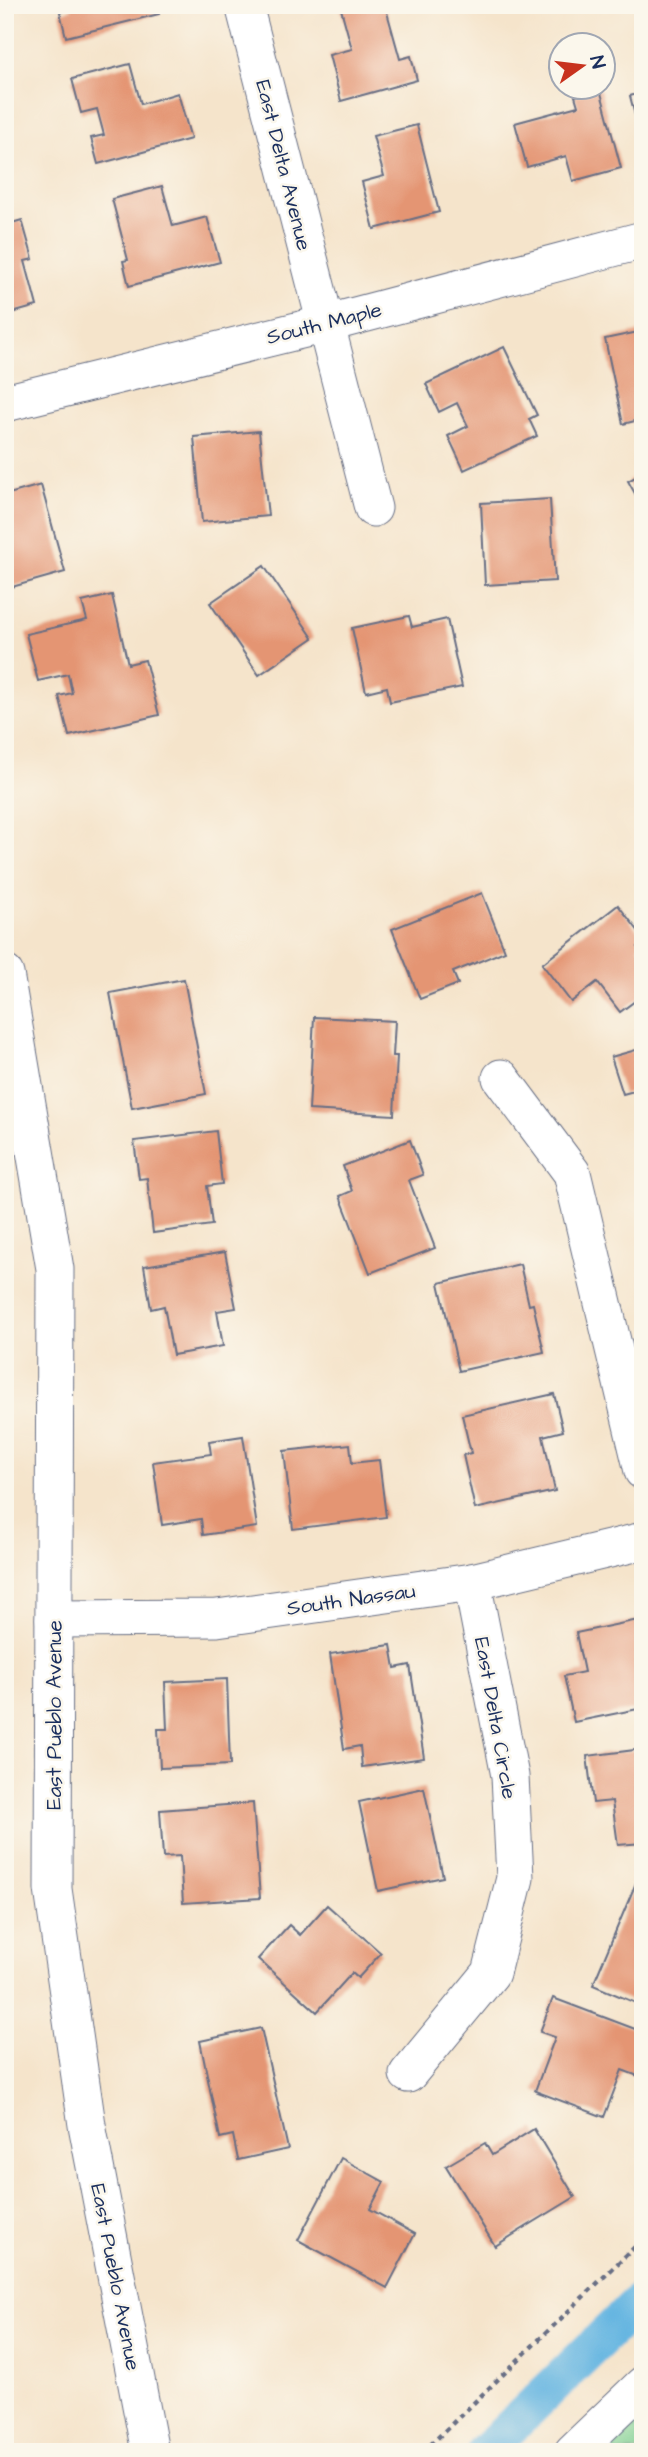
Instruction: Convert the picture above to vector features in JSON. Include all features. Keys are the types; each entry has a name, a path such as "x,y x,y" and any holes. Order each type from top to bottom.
{"street":[{"name":"East Delta Avenue","path":"244,5 325,324"},
{"name":"South Maple","path":"5,403 325,324 643,240"},
{"path":"325,324 373,508"},
{"name":"East Pueblo Avenue","path":"5,974 55,1269 53,1889 87,2125 150,2452"},
{"path":"501,1078 572,1173 643,1471"},
{"name":"South Nassau","path":"54,1619 217,1618 472,1582 643,1541"},
{"name":"East Delta Circle","path":"408,2074 491,1973 515,1878 510,1776 472,1582"},
{"path":"573,2452 643,2385"}],"path":[{"path":"423,2452 643,2239"}],"green space":[{"path":"643,2382 643,2452 569,2452"}],"building":[{"path":"71,5 157,5 159,14 66,37 60,12 72,9"},
{"path":"355,5 385,5 400,59 411,56 417,80 341,101 329,55 352,49 341,9"},
{"path":"130,64 141,104 178,93 191,139 98,164 91,138 104,135 97,109 81,113 72,79"},
{"path":"643,92 643,143 642,143 630,96"},
{"path":"577,102 603,102 621,168 573,181 566,156 527,167 515,123 578,106"},
{"path":"417,125 439,212 374,229 362,182 384,176 373,136"},
{"path":"5,164 11,184 5,186"},
{"path":"162,186 173,226 207,217 220,262 129,286 123,261 128,260 112,199"},
{"path":"22,220 33,259 25,261 37,306 5,315 5,225"},
{"path":"643,331 643,419 623,424 605,339"},
{"path":"504,347 537,415 529,419 537,436 464,470 448,436 468,426 457,403 439,412 426,384"},
{"path":"259,431 268,516 202,522 194,437"},
{"path":"643,473 643,508 628,481"},
{"path":"41,485 65,572 5,589 5,495"},
{"path":"550,499 555,581 485,585 481,503"},
{"path":"264,566 313,638 259,675 210,603"},
{"path":"112,595 128,664 145,660 159,715 69,736 59,696 72,693 68,674 38,681 26,634 87,620 82,602"},
{"path":"409,616 412,627 447,619 462,687 390,702 387,687 366,692 352,628"},
{"path":"482,893 505,951 453,972 458,984 420,999 392,929"},
{"path":"618,905 643,937 643,942 638,947 643,953 643,995 620,1012 597,982 571,1002 542,964"},
{"path":"184,979 206,1094 132,1108 110,993"},
{"path":"314,1017 395,1021 393,1056 397,1056 394,1115 309,1110"},
{"path":"643,1048 642,1119 634,1091 623,1094 611,1057"},
{"path":"216,1131 222,1184 207,1186 212,1225 153,1233 147,1178 139,1179 134,1141"},
{"path":"410,1140 423,1175 409,1180 435,1248 370,1273 340,1196 352,1191 343,1166"},
{"path":"225,1252 236,1308 217,1311 223,1346 173,1355 164,1306 151,1309 144,1266"},
{"path":"520,1264 529,1305 533,1304 544,1352 459,1371 439,1283"},
{"path":"554,1394 563,1431 543,1436 555,1491 475,1509 463,1455 471,1453 462,1415"},
{"path":"243,1436 257,1527 203,1535 201,1519 162,1525 153,1462 211,1454 209,1441"},
{"path":"350,1444 352,1463 379,1460 386,1517 293,1529 284,1451"},
{"path":"643,1619 643,1708 574,1722 564,1676 584,1672 576,1633"},
{"path":"391,1645 395,1668 410,1665 424,1758 362,1767 360,1746 344,1749 330,1654"},
{"path":"227,1679 230,1765 160,1768 158,1729 167,1729 165,1682"},
{"path":"643,1749 643,1843 618,1845 612,1801 593,1803 587,1756"},
{"path":"424,1788 443,1877 378,1891 359,1802"},
{"path":"253,1803 260,1898 183,1903 180,1856 163,1857 160,1810"},
{"path":"638,1878 643,1880 643,2006 593,1985"},
{"path":"327,1905 381,1953 358,1978 352,1973 317,2012 258,1959 289,1925 300,1935"},
{"path":"553,1998 643,2032 641,2077 622,2070 604,2117 535,2091 555,2037 540,2032"},
{"path":"261,2028 288,2149 238,2160 233,2135 220,2138 200,2041"},
{"path":"534,2129 575,2197 495,2246 446,2166 485,2143 492,2155"},
{"path":"341,2158 384,2182 370,2209 415,2234 387,2288 298,2240"}],"waterway":[{"path":"485,2452 643,2298"}]}
